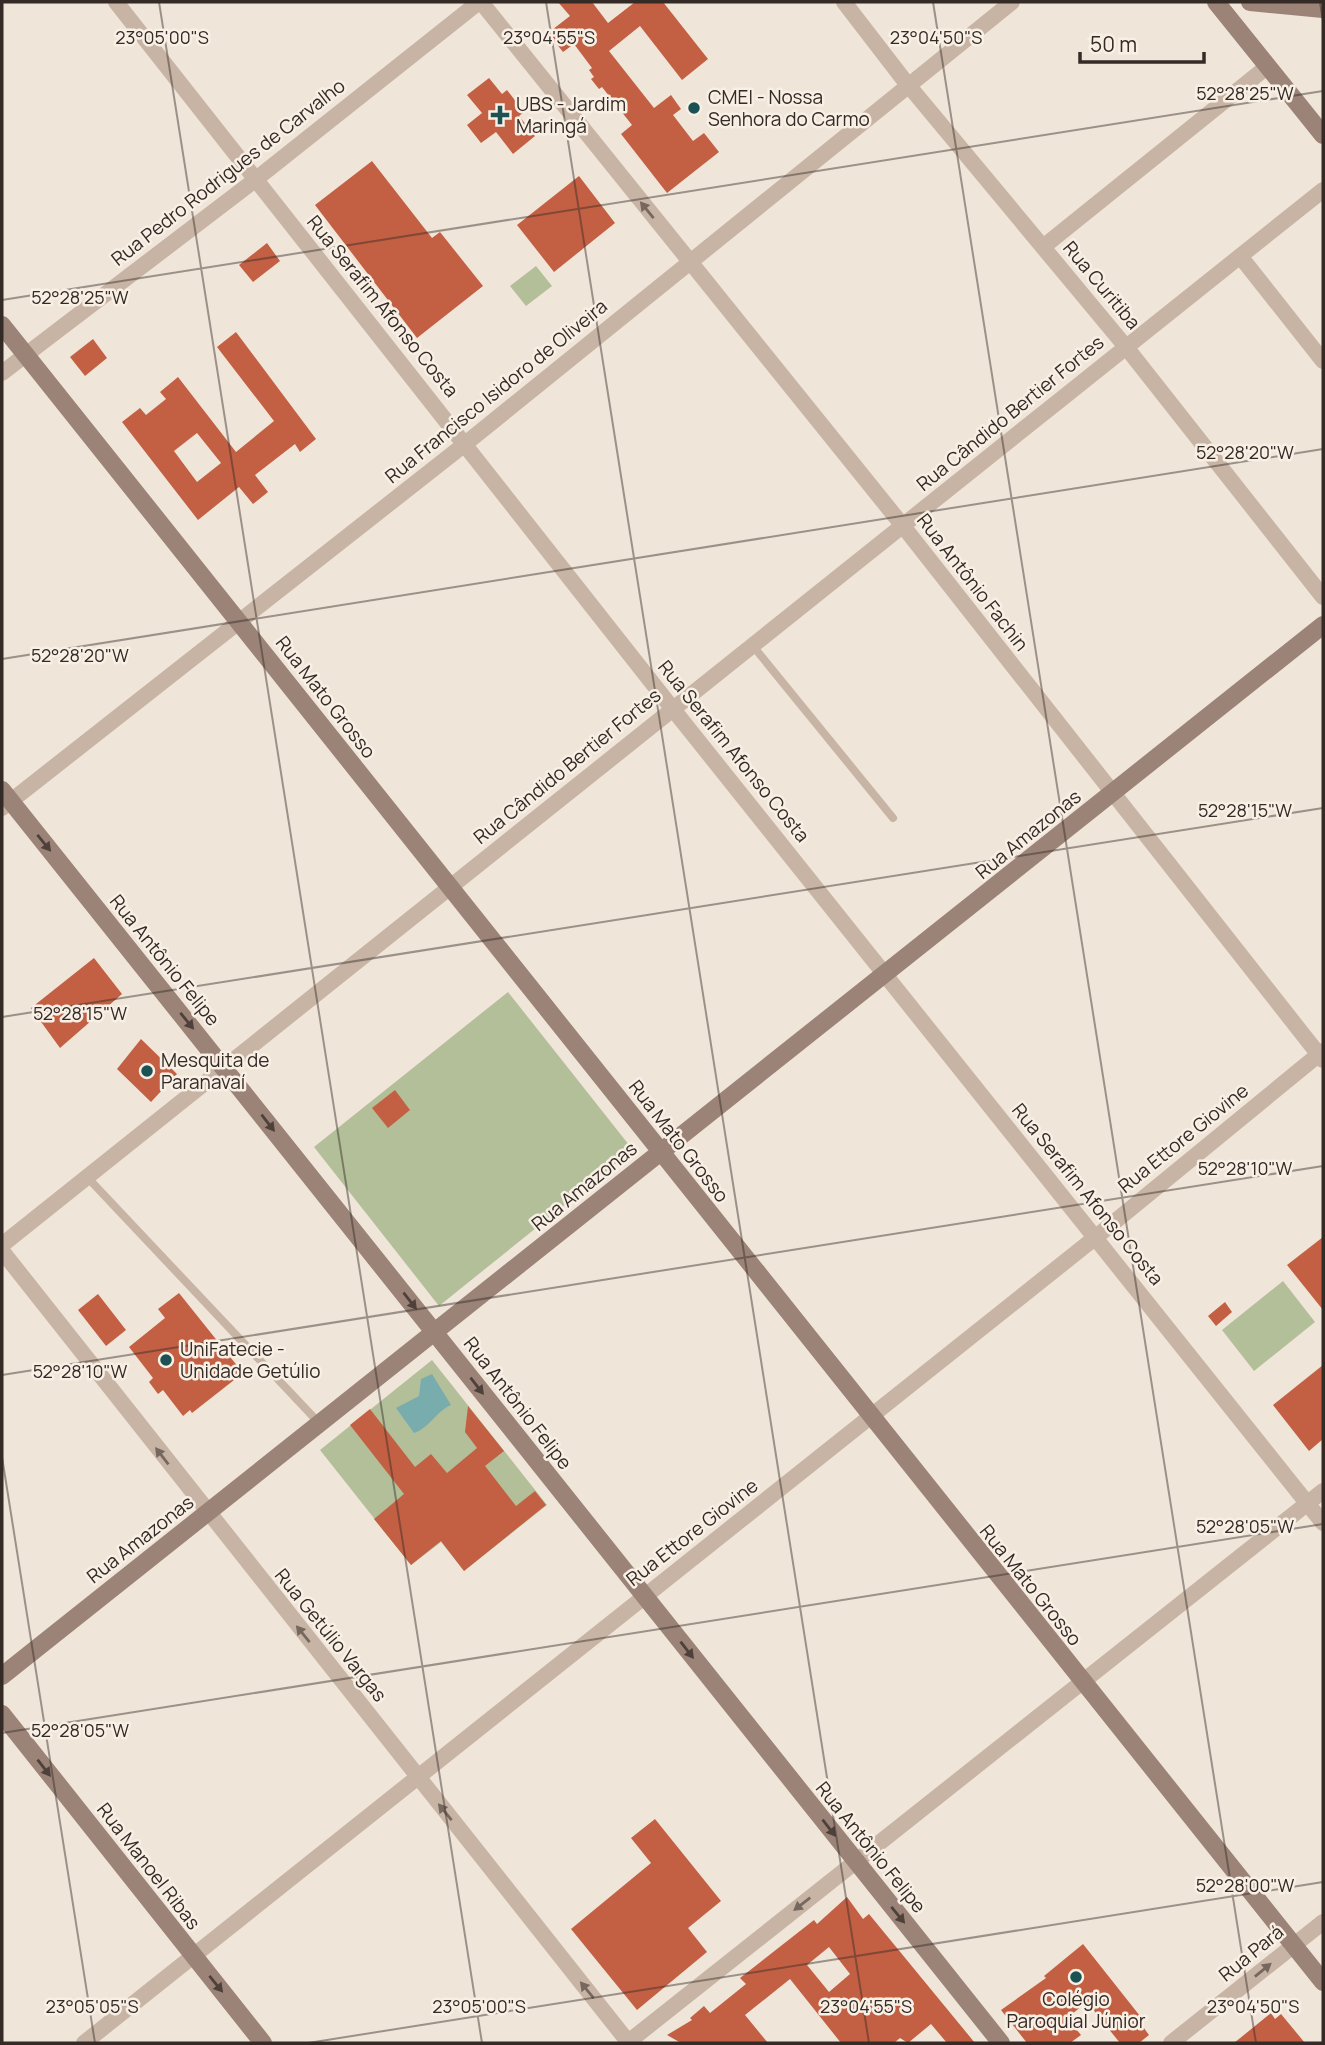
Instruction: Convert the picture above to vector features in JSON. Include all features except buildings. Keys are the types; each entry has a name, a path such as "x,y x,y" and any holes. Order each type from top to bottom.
{"street":[{"name":"Rua Serafim Afonso Costa","path":"116,2 672,708 1323,1523"},
{"name":"Rua Pedro Rodrigues de Carvalho","path":"2,373 255,180 480,2"},
{"name":"Rua Antônio Fachin","path":"480,2 903,526 1112,794 1322,1055"},
{"name":"Rua Curitiba","path":"844,2 909,86 1126,347 1323,597"},
{"name":"Rua Francisco Isidoro de Oliveira","path":"5,799 239,621 465,443 1012,2"},
{"path":"1216,2 1323,135"},
{"path":"1250,2 1323,9"},
{"path":"1043,247 1268,66"},
{"name":"Rua Cândido Bertier Fortes","path":"2,1245 226,1069 449,886 1323,190"},
{"path":"1240,256 1323,361"},
{"name":"Rua Mato Grosso","path":"2,325 1323,1982"},
{"name":"Rua Amazonas","path":"2,1676 1323,625"},
{"name":"Rua Antônio Felipe","path":"5,799 226,1069 1001,2043"},
{"name":"Rua Ettore Giovine","path":"84,2043 1322,1055"},
{"name":"Rua Getúlio Vargas","path":"2,1251 206,1513 628,2043"},
{"path":"628,2043 1323,1491"},
{"name":"Rua Manoel Ribas","path":"2,1714 263,2043"},
{"name":"Rua Pará","path":"1171,2043 1323,1922"}],"lane":[{"path":"753,646 893,818"},
{"path":"88,1177 320,1424"}],"green space":[{"path":"536,266 552,286 526,306 510,286"},
{"path":"508,992 633,1150 439,1306 314,1147"},
{"path":"1283,1281 1315,1322 1254,1371 1222,1330"},
{"path":"432,1360 547,1505 464,1571 441,1542 411,1565 320,1450"}],"water":[{"path":"432,1374 451,1405 414,1433 396,1408 419,1396 421,1379"}],"place":[{"name":"CMEI - Nossa Senhora do Carmo","path":"694,108"},
{"name":"UBS - Jardim Maringá","path":"500,115"},
{"name":"Mesquita de Paranavaí","path":"147,1071"},
{"name":"UniFatecie - Unidade Getúlio","path":"166,1360"},
{"name":"Colégio Paroquial Júnior","path":"1076,1977"}]}
